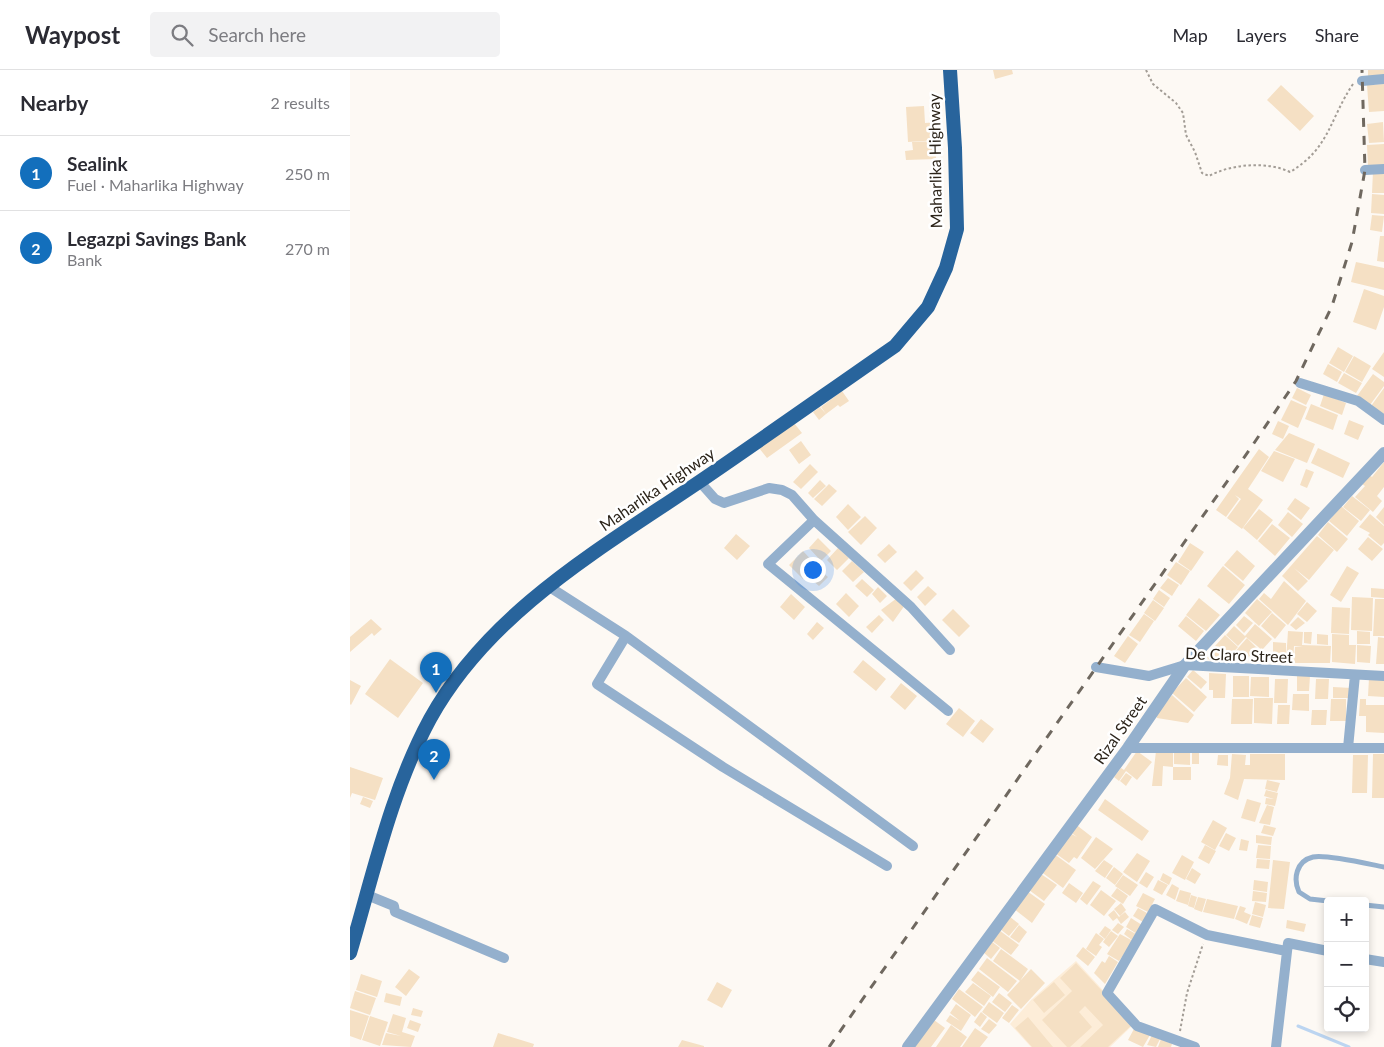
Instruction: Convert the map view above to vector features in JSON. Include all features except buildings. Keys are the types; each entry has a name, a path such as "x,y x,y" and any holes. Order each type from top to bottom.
{"highway":[{"name":"Maharlika Highway","path":"350,953 410,758 431,718 453,684 478,654 506,623 548,586 574,566 895,346 928,307 946,268 957,229 955,148 950,70"}],"street":[{"path":"1362,81 1384,79"},
{"path":"1365,170 1384,169"},
{"path":"1300,383 1358,401 1384,420"},
{"name":"Rizal Street","path":"908,1047 1128,748 1185,665 1384,453"},
{"path":"699,481 715,500 724,503 769,488 782,490 792,495 814,520 911,607 950,650"},
{"path":"814,520 768,564 948,711"},
{"path":"548,586 626,636 913,846"},
{"path":"626,636 597,684 723,767 887,866"},
{"name":"De Claro Street","path":"1096,667 1149,676 1185,665 1384,676"},
{"path":"1348,748 1355,674"},
{"path":"1128,748 1384,748"},
{"path":"367,895 394,906 395,912 504,958"},
{"path":"1195,1047 1137,1026 1106,993 1155,910 1207,935 1286,951"},
{"path":"1276,1047 1288,943 1324,950"},
{"path":"1369,960 1384,962"}],"lane":[{"path":"1324,901 1310,899 1299,892 1295,878 1300,865 1306,860 1320,857 1384,867"},
{"path":"1369,905 1384,907"}],"path":[{"path":"1146,70 1153,84 1176,103 1183,113 1186,135 1195,152 1202,173 1209,176 1219,170 1253,166 1278,166 1290,172 1304,163 1318,150 1344,97 1355,82 1362,81"},
{"path":"1178,1042 1187,993 1207,935"}],"shaded area":[{"path":"1076,961 1134,1024 1110,1047 1031,1047 1010,1024 1031,1000"}],"waterway":[{"path":"1298,1026 1349,1047"}],"railway":[{"path":"829,1047 1296,381 1332,306 1352,242 1365,170 1362,70"}],"place":[{"name":"Sealink","path":"436,693"},
{"name":"Legazpi Savings Bank","path":"434,780"}]}
